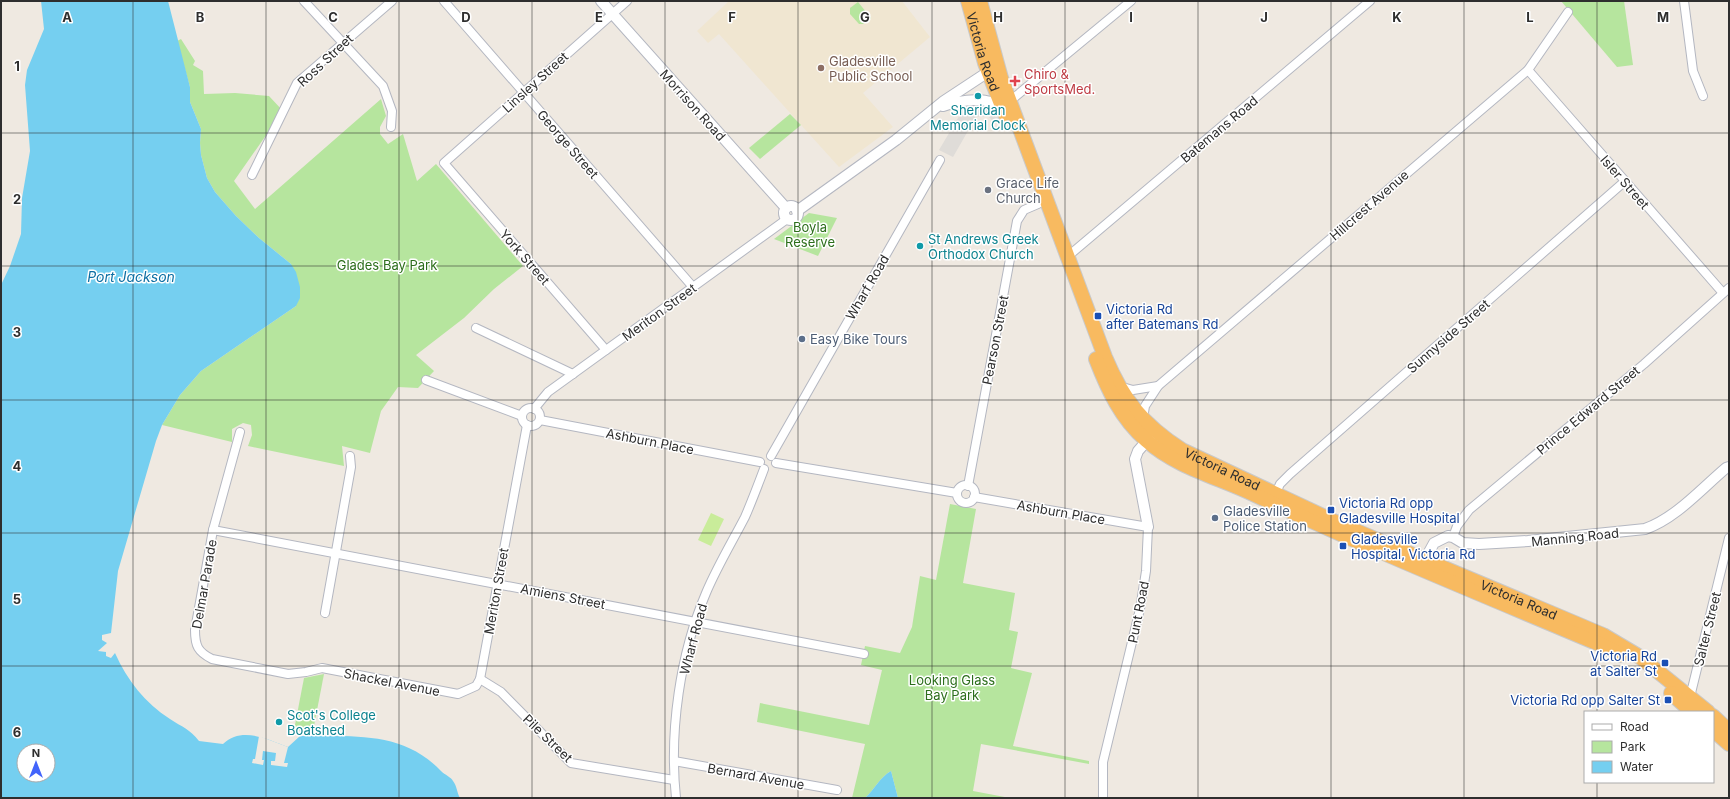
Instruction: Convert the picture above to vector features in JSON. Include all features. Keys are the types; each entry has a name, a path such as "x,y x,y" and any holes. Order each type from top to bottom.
{"highway":[{"name":"Victoria Road","path":"968,1 988,72 1007,107 1118,386 1143,420 1151,436 1276,493 1422,565 1603,635 1640,657 1707,711"},
{"name":"Victoria Road","path":"980,1 1001,78 1007,107 1038,204 1110,392 1125,418 1151,436 1188,466 1422,565 1616,652 1644,671 1691,711"},
{"path":"1714,717 1729,731"},
{"path":"1714,731 1729,744"}],"street":[{"path":"304,1 383,86 392,111 391,126"},
{"name":"Ross Street","path":"252,175 297,83 392,1"},
{"name":"George Street","path":"444,1 693,287"},
{"name":"Morrison Road","path":"601,1 786,208"},
{"name":"Linsley Street","path":"444,163 627,1"},
{"path":"937,108 953,102 988,101 1007,107 1132,1"},
{"name":"Batemans Road","path":"1067,257 1370,1"},
{"path":"1684,1 1693,71 1703,96"},
{"name":"Hillcrest Avenue","path":"1158,386 1528,70 1568,12"},
{"name":"Isler Street","path":"1528,70 1624,182 1726,291"},
{"path":"797,211 792,206 786,208 784,212 787,219 795,219 797,211 937,108 944,101 988,72 995,73 1001,78"},
{"name":"Wharf Road","path":"771,456 940,160"},
{"name":"York Street","path":"444,163 606,350"},
{"name":"Sunnyside Street","path":"1276,493 1280,484 1290,474 1624,182"},
{"name":"Pearson Street","path":"968,486 1017,221 1024,210 1038,204"},
{"name":"Meriton Street","path":"534,409 548,392 787,219"},
{"name":"Prince Edward Street","path":"1453,536 1457,526 1469,510 1644,364 1726,291"},
{"path":"476,328 573,374"},
{"path":"426,380 522,416"},
{"path":"1118,386 1133,390 1158,386"},
{"path":"1143,420 1145,406 1158,386"},
{"path":"530,409 534,409 539,412 540,420 527,425 522,420 522,416 530,409"},
{"name":"Ashburn Place","path":"540,420 762,465"},
{"name":"Meriton Street","path":"478,682 527,425"},
{"name":"Delmar Parade","path":"240,432 213,530 195,630 195,642 198,649 212,659 288,674 306,672"},
{"name":"Punt Road","path":"1103,798 1103,762 1140,609 1146,571 1148,527 1135,459 1138,451 1151,436"},
{"path":"325,614 352,467 350,456"},
{"path":"776,464 776,459 771,456 765,458 762,465 768,469 776,464 957,493"},
{"name":"Wharf Road","path":"676,798 674,761 677,704 696,621 706,592 746,515 762,465"},
{"name":"Manning Road","path":"1453,536 1463,543 1479,544 1528,541 1645,529 1658,524 1670,516 1729,467"},
{"path":"962,486 968,486 974,492 974,497 971,502 963,503 958,499 957,493 962,486"},
{"name":"Ashburn Place","path":"974,497 1148,527"},
{"name":"Amiens Street","path":"213,530 864,654"},
{"path":"1422,565 1434,542 1441,538 1453,536"},
{"name":"Salter Street","path":"1690,697 1729,538"},
{"name":"Shackel Avenue","path":"306,672 322,668 458,694 478,682"},
{"name":"Pile Street","path":"478,682 501,692 571,763 674,780"},
{"name":"Bernard Avenue","path":"674,761 837,790"}],"shaded area":[{"name":"Gladesville Public School","path":"729,1 902,1 930,37 863,93 893,127 839,167 719,34 708,43 697,31"},
{"path":"986,104 995,109 1000,120 994,122 988,116 976,117 953,157 939,150 961,113 955,105"}],"green space":[{"path":"1561,1 1624,1 1633,65 1617,67"},
{"path":"858,2 871,18 863,24 859,24 850,14 850,8"},
{"name":"Glades Bay Park","path":"181,39 195,61 193,65 203,71 204,94 235,93 269,96 283,111 234,181 255,209 381,99 386,116 380,127 380,134 388,144 403,134 417,181 436,164 523,266 494,289 464,318 416,355 434,371 418,388 398,387 381,411 370,453 342,446 344,466 248,446 252,435 251,425 243,423 232,429 232,442 162,425 180,395 201,371 296,306 291,264 259,238 236,216 215,192 207,178 201,155 201,129 190,102 190,87 177,41"},
{"path":"790,114 801,125 760,159 749,148"},
{"name":"Boyla Reserve","path":"809,213 837,218 818,256 774,239"},
{"name":"Looking Glass Bay Park","path":"950,504 976,509 963,583 1015,593 1009,630 1018,632 1011,668 1032,673 1013,746 1089,761 1089,764 981,744 973,791 1010,798 898,798 891,771 865,798 852,798 865,744 757,722 760,703 869,725 882,670 861,665 865,646 900,653 912,627 920,576 936,580"},
{"path":"711,513 724,519 711,546 698,540"},
{"path":"324,674 313,731 294,730 304,678"}],"water":[{"name":"Port Jackson","path":"41,1 168,1 190,87 190,102 201,129 201,155 207,178 215,192 236,216 259,238 291,264 296,272 300,287 300,298 296,306 201,371 180,395 162,425 118,571 111,633 102,635 102,640 107,643 98,651 106,652 106,656 111,658 115,653 131,682 145,698 161,713 189,731 199,741 223,744 230,739 246,735 263,738 288,747 300,736 375,738 410,748 426,758 451,778 460,798 1,798 1,285 10,266 21,234 22,198 30,151 25,85 27,70 44,29"},
{"path":"891,771 898,798 865,798 884,777"}],"pier":[{"path":"259,736 288,747 284,763 288,763 287,767 271,765 271,761 275,761 276,753 263,751 263,765 252,763 253,759 255,759"}],"place":[{"name":"Gladesville Public School","path":"821,68"},
{"name":"Chiro & SportsMed.","path":"1015,81"},
{"name":"Sheridan Memorial Clock","path":"978,96"},
{"name":"Grace Life Church","path":"988,190"},
{"name":"St Andrews Greek Orthodox Church","path":"920,246"},
{"name":"Victoria Rd after Batemans Rd","path":"1098,316"},
{"name":"Easy Bike Tours","path":"802,339"},
{"name":"Victoria Rd opp Gladesville Hospital","path":"1331,510"},
{"name":"Gladesville Police Station","path":"1215,518"},
{"name":"Gladesville Hospital, Victoria Rd","path":"1343,546"},
{"name":"Victoria Rd at Salter St","path":"1665,663"},
{"name":"Victoria Rd opp Salter St","path":"1668,700"},
{"name":"Scot's College Boatshed","path":"279,722"}]}
